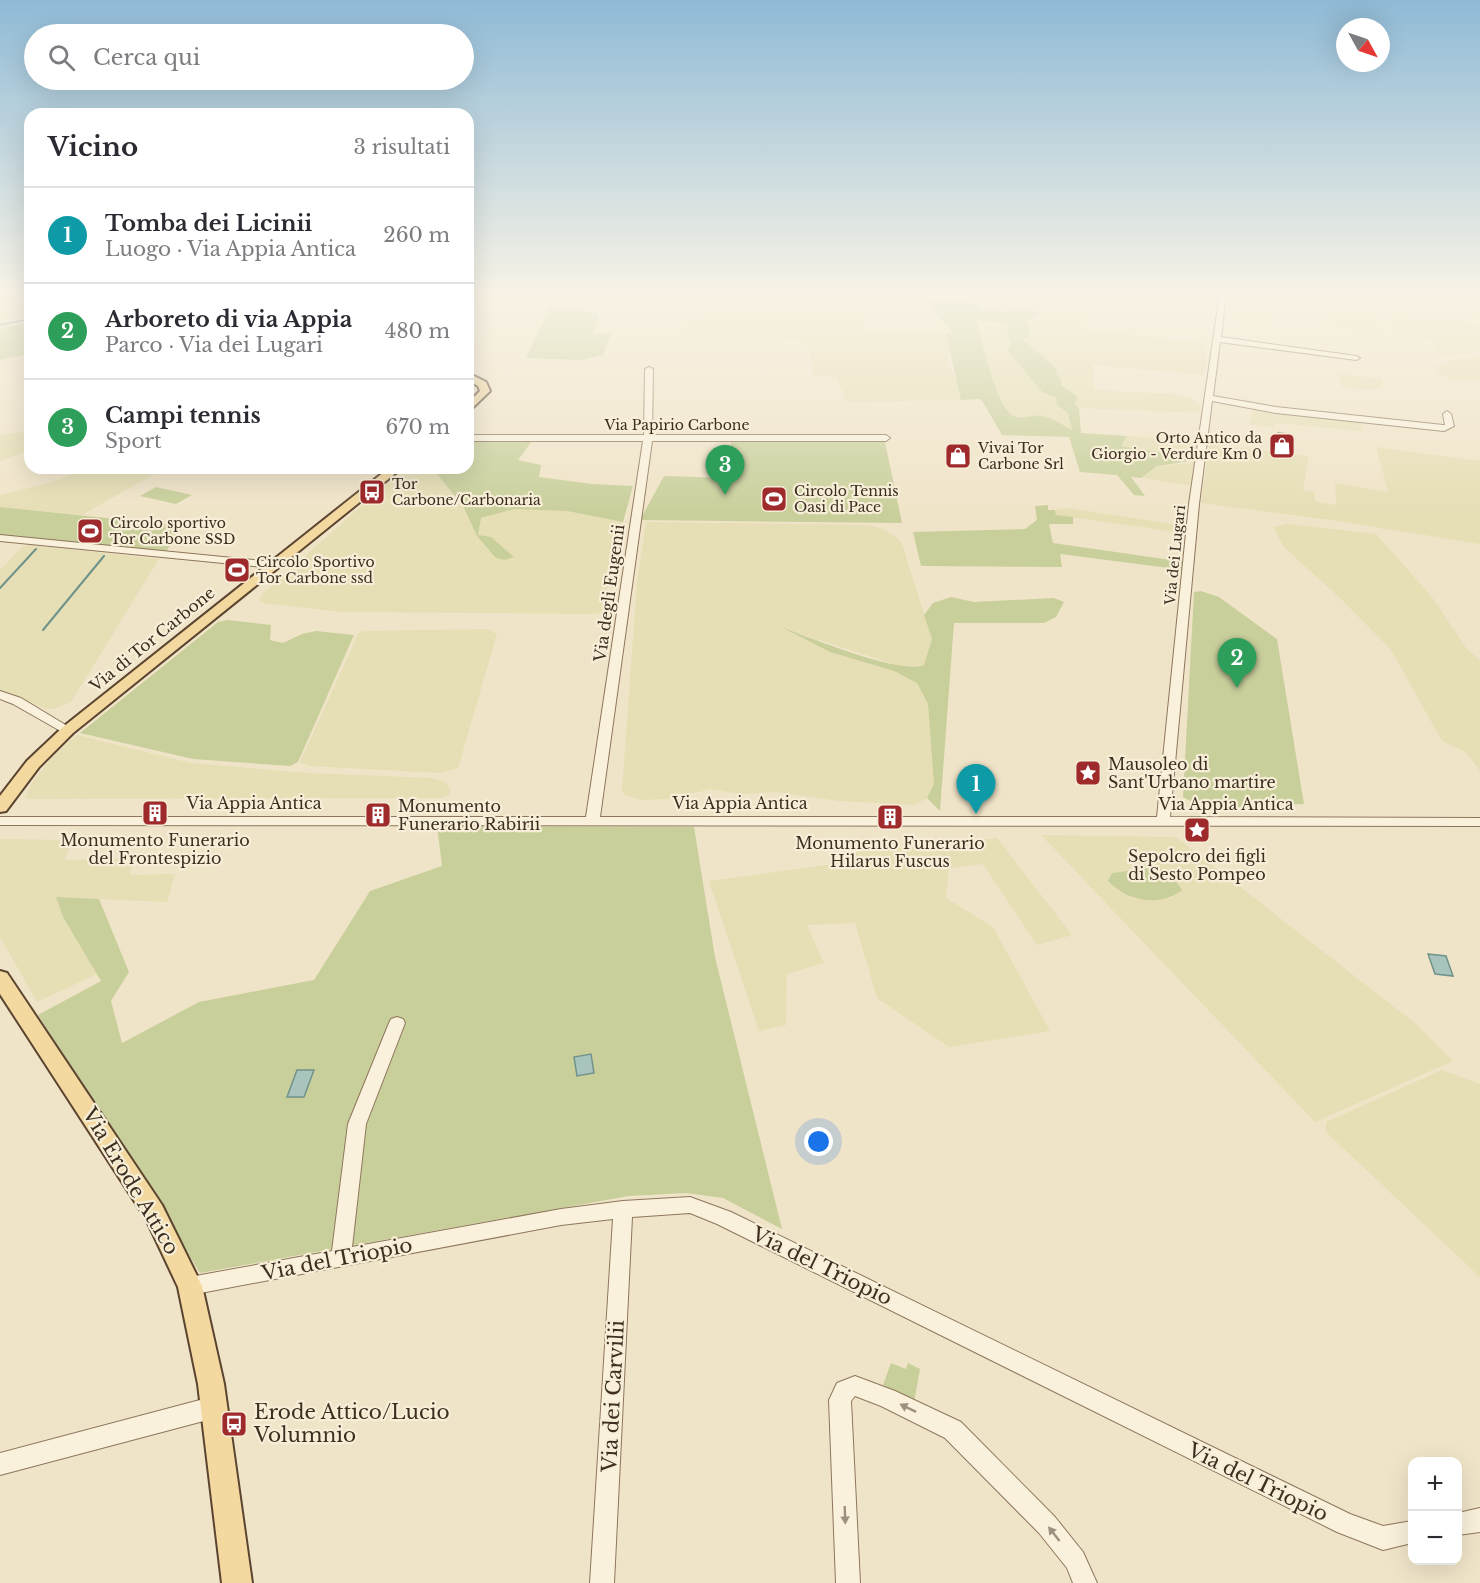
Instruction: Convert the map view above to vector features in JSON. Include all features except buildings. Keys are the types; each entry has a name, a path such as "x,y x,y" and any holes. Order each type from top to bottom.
{"main road":[{"path":"474,379 482,384 485,390 474,403"},
{"name":"Via di Tor Carbone","path":"0,807 33,764 68,730 388,474"},
{"name":"Via Erode Attico","path":"0,978 154,1212 190,1286 203,1337 215,1407 237,1583"}],"street":[{"name":"Via dei Lugari","path":"1162,822 1194,504 1213,367"},
{"name":"Via degli Eugenii","path":"592,821 648,439 649,369"},
{"path":"1209,398 1274,410 1446,428 1450,426 1447,414"},
{"name":"Via Papirio Carbone","path":"474,438 886,438"},
{"path":"0,538 274,565"},
{"path":"0,695 17,701 68,730"},
{"name":"Via Appia Antica","path":"0,821 1480,822"},
{"path":"341,1258 357,1124 397,1023"},
{"name":"Via del Triopio","path":"190,1286 561,1217 623,1209 690,1205 724,1218 1345,1524 1383,1538 1408,1533"},
{"name":"Via dei Carvilii","path":"602,1583 623,1209"},
{"path":"848,1583 840,1400 845,1390 855,1386 953,1430 1047,1524 1075,1560 1085,1583"},
{"path":"0,1464 215,1407"},
{"path":"1462,1523 1480,1520"}],"shaded area":[{"path":"812,367 950,367 959,385 961,400 847,402 836,377 813,377"},
{"path":"985,367 1021,367 1042,392 1056,398 1057,405 1068,413 1072,430 1053,420 1013,416 1003,407 989,382"},
{"path":"1049,367 1093,367 1094,390 1175,394 1190,398 1199,404 1201,409 1197,413 1079,408 1075,404 1078,397 1064,389 1061,379"},
{"path":"1114,367 1206,367 1203,375"},
{"path":"1480,367 1480,381 1455,380 1441,376 1435,368"},
{"path":"1338,374 1382,379 1382,387 1371,390 1341,387"},
{"path":"1254,406 1361,421 1362,431 1275,423 1274,428 1249,424"},
{"path":"24,432 24,452 0,461 0,435"},
{"path":"1127,436 1201,440 1194,486 1141,478 1157,466 1191,463 1192,458 1183,460 1176,458 1177,455 1121,446"},
{"path":"1209,444 1309,456 1303,490 1314,492 1316,502 1336,505 1335,483 1388,492 1376,447 1480,461 1480,544 1338,521 1201,503"},
{"path":"73,474 154,474 82,515 0,507 0,495 52,482"},
{"path":"397,474 437,474 463,506 477,535 481,518 514,509 567,511 623,522 615,569 609,580 602,611 597,614 342,612 263,603 259,600 262,594"},
{"path":"1066,508 1185,526 1183,533 1056,515 1055,510"},
{"path":"646,522 870,525 885,530 898,539 902,544 932,639 924,665 903,667 782,628 830,652 894,671 917,683 928,704 935,785 927,798 914,805 839,801 777,792 739,794 711,789 669,799 640,800 625,795 622,790 637,583"},
{"path":"1287,524 1376,534 1432,597 1466,648 1480,660 1480,771 1466,752 1442,741 1391,650 1343,601 1284,547 1273,527"},
{"path":"30,545 159,559 71,702 54,709 46,709 0,690 0,570 22,547"},
{"path":"487,629 497,634 458,768 439,773 309,766 300,762 358,634 363,631"},
{"path":"77,735 191,763 307,773 431,778 445,782 450,789 449,795 442,798 28,799 25,797 32,783 52,757"},
{"path":"1041,835 1176,837 1416,1024 1453,1061 1315,1122","holes":["1156,867 1173,897 1156,900 1133,899 1112,873"]},
{"path":"997,838 1072,935 1037,945 983,864 949,868 946,898 993,927 1050,1031 949,1047 877,998 855,923 807,925 824,963 787,974 786,1025 759,1031 709,881 834,864 833,854"},
{"path":"0,839 73,840 64,860 133,859 130,875 175,874 167,902 56,897 63,917 97,974 37,1002 0,937"},
{"path":"1442,1070 1480,1084 1480,1277 1326,1132 1326,1122"}],"green space":[{"path":"953,367 989,367 1001,400 1014,416 1020,418 1046,417 1072,430 1068,413 1057,405 1056,398 1042,392 1021,367 1055,367 1062,381 1061,385 1078,397 1075,404 1079,408 1081,433 1127,436 1121,446 1177,455 1176,458 1197,460 1157,466 1141,478 1131,477 1145,496 1134,495 1117,475 1080,472 1069,437 1002,435 981,399 961,400"},
{"path":"474,441 532,441 518,460 541,465 539,477 592,484 633,486 623,522 567,511 514,509 481,518 478,535 491,537 514,557 504,560 495,557 477,536 463,506 437,474 474,474"},
{"name":"Circolo Tennis Oasi di Pace","path":"731,441 885,442 902,523 640,520 664,476 731,478"},
{"path":"156,487 192,495 176,504 140,496"},
{"path":"1048,505 1048,510 1055,510 1056,515 1073,517 1073,524 1049,524 1053,543 1185,562 1184,570 1060,554 1062,567 921,566 913,532 1025,529 1037,520 1035,506"},
{"name":"Circolo sportivo Tor Carbone SSD","path":"0,507 184,526 165,553 0,536"},
{"path":"1201,591 1219,597 1277,639 1304,804 1224,807 1194,803 1183,797 1194,592"},
{"path":"951,597 974,602 1054,598 1064,602 1056,617 1044,623 954,623 940,811 927,798 934,784 928,704 917,683 894,671 830,652 781,627 876,660 912,667 924,665 932,639 924,615 933,603"},
{"path":"228,620 271,625 270,640 283,643 302,634 316,631 354,635 298,762 290,766 193,759 80,733 218,622"},
{"path":"437,826 694,827 715,957 782,1229 723,1198 686,1193 629,1196 200,1273 38,1015 101,981 63,917 56,897 99,899 129,972 111,1001 122,1043 199,1002 314,980 370,891 442,866"},
{"path":"1156,867 1170,873 1182,890 1163,899 1144,900 1124,893 1108,881 1112,873"},
{"path":"891,1363 906,1369 908,1363 920,1369 914,1403 883,1385"}],"water":[{"path":"1428,954 1446,956 1453,976 1435,974"},
{"path":"591,1054 594,1073 577,1076 574,1057"},
{"path":"297,1070 314,1070 304,1097 287,1097"}],"waterway":[{"path":"0,588 36,549"},
{"path":"43,630 104,556"}],"place":[{"name":"Orto Antico da Giorgio - Verdure Km 0","path":"1282,446"},
{"name":"Vivai Tor Carbone Srl","path":"958,456"},
{"name":"Tor Carbone/Carbonaria","path":"372,492"},
{"name":"Campi tennis","path":"725,495"},
{"name":"Circolo Tennis Oasi di Pace","path":"774,499"},
{"name":"Circolo sportivo Tor Carbone SSD","path":"90,531"},
{"name":"Circolo Sportivo Tor Carbone ssd","path":"237,570"},
{"name":"Arboreto di via Appia","path":"1237,688"},
{"name":"Mausoleo di Sant'Urbano martire","path":"1088,773"},
{"name":"Monumento Funerario del Frontespizio","path":"155,813"},
{"name":"Tomba dei Licinii","path":"976,814"},
{"name":"Monumento Funerario Rabirii","path":"378,815"},
{"name":"Monumento Funerario Hilarus Fuscus","path":"890,817"},
{"name":"Sepolcro dei figli di Sesto Pompeo","path":"1197,830"},
{"name":"Erode Attico/Lucio Volumnio","path":"234,1424"}]}
